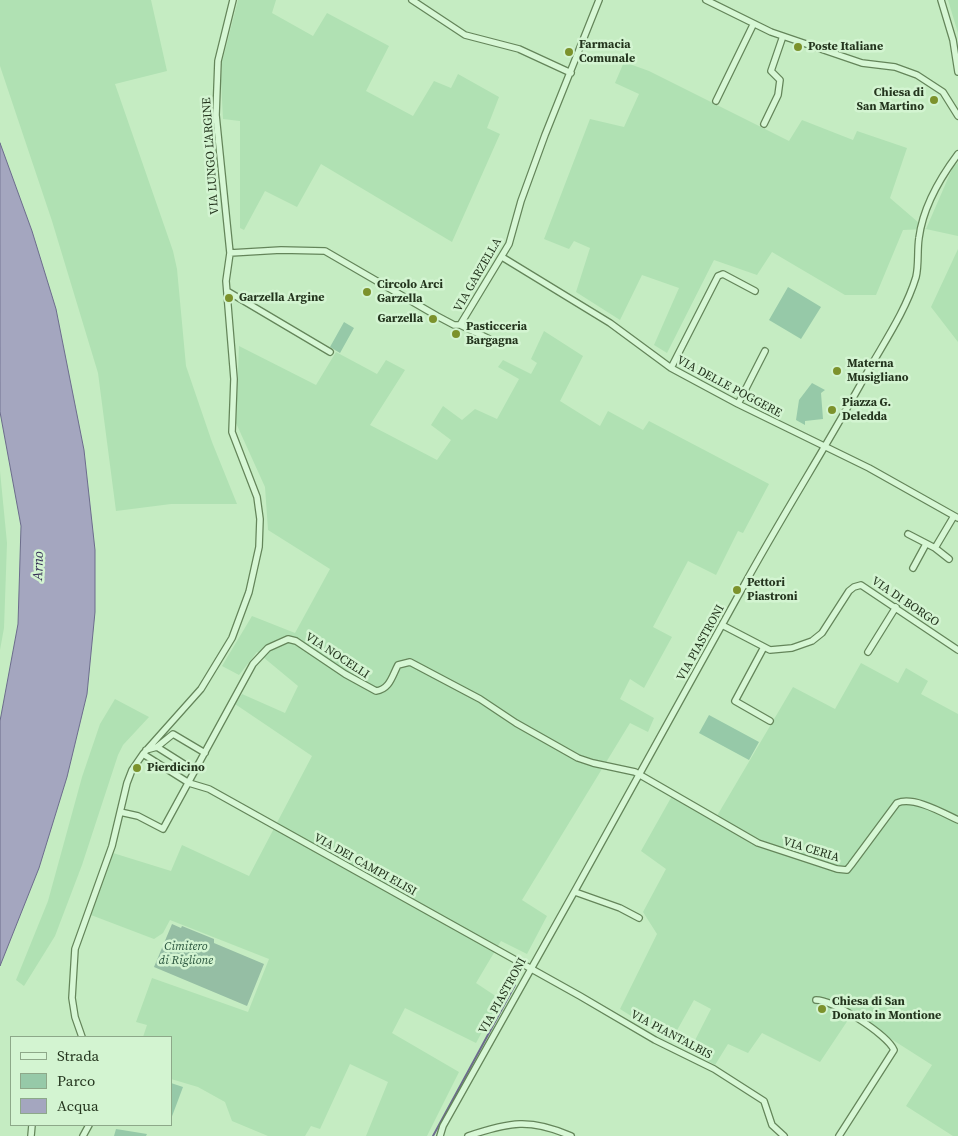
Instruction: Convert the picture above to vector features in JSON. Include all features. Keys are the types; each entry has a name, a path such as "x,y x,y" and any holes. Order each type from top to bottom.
{"street":[{"name":"VIA LUNGO L'ARGINE","path":"82,1036 75,1016 72,998 75,949 112,846 132,770 144,752 195,697 210,676 238,624 255,569 260,519 255,490 232,432 234,379 226,273 230,253 216,115 216,76 220,50 233,0"},
{"path":"412,0 465,35 519,49 571,73"},
{"name":"VIA GARZELLA","path":"230,253 281,250 325,251 437,316 452,324 460,325 508,244 521,201 545,135 599,0"},
{"path":"706,0 753,25 783,36 862,63 895,67 917,75 943,92 958,116"},
{"path":"941,0 953,40 958,72"},
{"path":"716,101 753,25"},
{"path":"764,124 780,89 780,80 771,71 783,36"},
{"name":"VIA PIASTRONI","path":"440,1136 443,1126 530,969 575,892 722,625 862,382 912,288 917,270 920,232 926,211 939,181 958,154"},
{"name":"VIA DELLE POGGERE","path":"502,257 610,323 671,368 738,404 824,446 956,517"},
{"path":"671,368 720,274 755,292"},
{"path":"227,291 330,352"},
{"path":"460,325 498,343"},
{"path":"738,404 766,351"},
{"path":"936,548 956,517"},
{"path":"908,534 936,548 949,559"},
{"path":"912,568 926,544"},
{"name":"VIA DI BORGO","path":"722,625 764,647 783,650 819,636 849,591 857,586 866,587 958,650"},
{"path":"868,652 896,607"},
{"name":"VIA NOCELLI","path":"120,812 138,816 162,829 258,658 268,648 288,639 296,641 376,692 384,689 388,684 398,664 410,662 480,699 516,723 578,758 593,763 627,769 640,774"},
{"path":"764,647 735,701 770,721"},
{"path":"144,752 157,747 173,734 205,753"},
{"path":"157,747 195,771"},
{"path":"144,752 189,783"},
{"name":"VIA CERIA","path":"640,774 758,843 837,869 847,870 897,803 914,802 958,820"},
{"name":"VIA DEI CAMPI ELISI","path":"189,783 208,789 530,969"},
{"path":"575,892 620,908 639,918"},
{"name":"VIA PIANTALBIS","path":"530,969 655,1040 707,1065 766,1104 772,1125 784,1136"},
{"path":"816,1000 830,1003 859,1020 882,1036 894,1050 839,1136"},
{"path":"468,1136 505,1126 530,1123 544,1125 571,1136"}],"green space":[{"path":"0,0 151,0 167,71 115,84 173,251 177,269 186,366 212,442 237,504 171,504 116,511 98,373 52,221 0,66"},
{"path":"238,0 276,0 272,13 313,36 327,13 389,46 366,91 413,116 434,81 451,88 458,74 499,97 487,128 500,134 452,242 321,164 297,207 265,191 244,230 240,228 240,121 223,119 221,81 222,62"},
{"path":"948,0 958,0 958,33"},
{"path":"624,62 649,71 789,141 802,120 853,140 857,131 907,148 890,198 926,229 903,230 876,295 845,295 772,252 757,275 714,260 667,353 654,345 679,288 642,275 620,320 576,292 590,248 574,241 569,249 544,239 590,119 624,127 639,94 615,83"},
{"path":"958,162 958,236 926,229 952,169"},
{"path":"958,249 958,342 931,307"},
{"path":"788,287 821,307 801,339 769,320"},
{"path":"344,322 354,328 340,353 330,347"},
{"path":"544,331 583,356 560,401 600,426 608,411 643,430 649,421 769,484 743,533 738,531 716,575 688,561 653,627 672,637 644,688 630,679 620,699 654,718 648,732 630,723 522,900 547,916 527,954 501,941 476,983 500,999 476,1043 405,1008 392,1033 459,1072 427,1136 366,1136 388,1082 350,1064 320,1129 311,1126 305,1136 268,1136 232,1121 225,1102 198,1087 172,1079 172,1036 143,1036 147,1025 136,1022 152,978 248,1012 269,959 170,920 163,933 154,939 91,915 113,853 171,871 182,845 249,876 312,756 235,704 242,694 285,713 298,686 257,652 239,675 222,666 252,616 295,633 330,569 268,530 265,487 236,423 239,346 316,385 336,352 377,374 386,360 405,370 370,425 437,460 451,440 431,425 443,406 462,420 475,409 497,419 519,379 498,367 503,360 531,374 537,363 531,359"},
{"path":"812,383 825,390 821,393 823,419 805,421 805,425 796,420 799,400"},
{"path":"0,471 7,543 4,628 0,650"},
{"path":"861,663 898,683 906,668 928,681 921,694 958,714 958,1136 953,1136 906,1106 932,1065 852,1014 820,1062 762,1033 748,1053 728,1044 715,1065 690,1050 711,1009 694,1000 671,1041 620,1009 657,934 643,912 666,869 641,851 672,796 714,821 793,687 835,709"},
{"path":"115,699 149,717 123,745 118,755 82,865 55,936 24,986 16,980 48,901 82,777 100,724"},
{"path":"709,715 759,742 749,760 699,733"},
{"name":"Cimitero di Riglione","path":"172,924 214,939 214,943 264,964 247,1006 154,967"},
{"path":"172,1083 183,1087 172,1116"},
{"path":"116,1129 147,1134 146,1136 114,1136"}],"water":[{"name":"Arno","path":"0,143 32,231 56,309 84,450 95,550 95,612 87,694 67,777 39,868 0,966 0,721 18,624 21,526 0,412"}],"waterway":[{"path":"433,1136 515,985"}],"place":[{"name":"Poste Italiane","path":"798,47"},
{"name":"Farmacia Comunale","path":"569,52"},
{"name":"Chiesa di San Martino","path":"934,100"},
{"name":"Circolo Arci Garzella","path":"367,292"},
{"name":"Garzella Argine","path":"229,298"},
{"name":"Garzella","path":"433,319"},
{"name":"Pasticceria Bargagna","path":"456,334"},
{"name":"Materna Musigliano","path":"837,371"},
{"name":"Piazza G. Deledda","path":"832,410"},
{"name":"Pettori Piastroni","path":"737,590"},
{"name":"Pierdicino","path":"137,768"},
{"name":"Chiesa di San Donato in Montione","path":"822,1009"}]}
